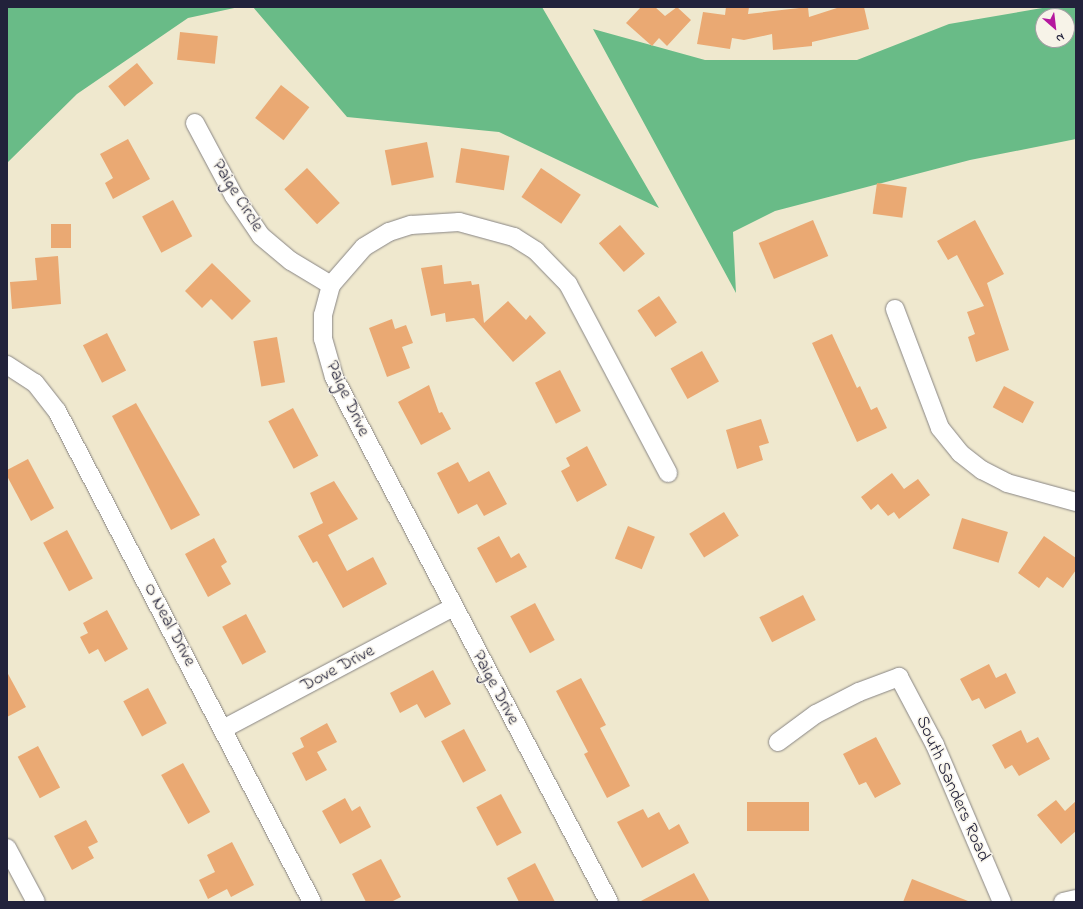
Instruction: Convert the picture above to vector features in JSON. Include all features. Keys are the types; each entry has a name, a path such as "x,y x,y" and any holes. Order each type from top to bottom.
{"street":[{"name":"Paige Circle","path":"194,123 234,196 261,236 291,261 331,285"},
{"name":"Paige Drive","path":"609,902 452,608 334,377 323,338 323,315 331,285 364,248 389,232 411,225 459,222 514,238 536,250 568,284 668,473"},
{"path":"895,309 940,428 960,453 1007,483 1076,502"},
{"name":"O Neal Drive","path":"7,365 35,383 57,411 312,902"},
{"name":"Dove Drive","path":"223,729 452,608"},
{"name":"South Sanders Road","path":"778,742 816,714 899,677 938,752 1002,902"},
{"path":"9,857 36,902"},
{"path":"1063,902 1076,899"}],"green space":[{"path":"7,7 239,7 188,18 77,94 7,163"},
{"path":"253,7 542,7 659,208 499,132 347,117"},
{"path":"1076,7 1076,139 970,160 775,211 733,232 736,293 593,29 705,60 857,60 949,24 1035,9 1035,48 1075,48 1075,8 1042,8"}],"building":[{"path":"641,7 655,7 665,16 677,7 691,20 667,46 659,38 652,46 626,23"},
{"path":"726,7 749,7 748,14 808,7 809,17 840,7 864,7 869,29 812,42 812,46 773,50 772,34 744,40 732,38 730,49 697,44 703,12 725,15"},
{"path":"180,32 218,36 215,64 177,60"},
{"path":"137,63 153,83 125,106 108,86"},
{"path":"281,85 309,107 284,140 255,118"},
{"path":"128,139 150,179 113,199 105,183 113,178 100,154"},
{"path":"427,142 434,177 392,186 385,150"},
{"path":"461,148 509,156 504,190 456,183"},
{"path":"307,168 340,203 317,224 284,189"},
{"path":"541,168 581,195 561,224 521,197"},
{"path":"877,183 907,187 902,218 873,214"},
{"path":"173,200 192,236 161,253 142,216"},
{"path":"813,220 828,256 774,279 759,243"},
{"path":"975,220 1004,274 987,283 1009,350 976,362 968,337 975,334 967,312 984,306 957,255 948,260 937,241"},
{"path":"51,224 71,224 71,248 51,248"},
{"path":"620,225 645,254 624,272 599,243"},
{"path":"58,256 61,304 12,309 10,282 37,280 35,258"},
{"path":"212,263 251,301 232,320 211,299 202,308 185,291"},
{"path":"442,265 444,284 471,281 472,285 479,284 484,323 508,301 526,320 530,315 546,333 513,362 474,318 446,322 445,313 431,316 421,268"},
{"path":"659,296 677,323 655,337 637,311"},
{"path":"392,319 395,329 406,325 413,343 402,347 410,368 387,377 369,328"},
{"path":"107,333 126,370 102,383 83,345"},
{"path":"832,334 857,388 860,386 871,410 877,407 887,428 857,442 812,343"},
{"path":"277,337 285,382 261,386 253,341"},
{"path":"702,351 719,382 687,399 671,368"},
{"path":"560,370 581,411 556,424 535,383"},
{"path":"429,385 439,413 442,412 451,429 421,445 398,402"},
{"path":"1004,386 1034,402 1023,423 993,407"},
{"path":"136,403 200,515 171,530 112,416"},
{"path":"293,408 318,456 294,469 268,421"},
{"path":"761,419 769,443 759,446 763,460 737,469 726,430"},
{"path":"587,446 607,485 577,502 561,471 570,466 566,458"},
{"path":"28,459 54,508 31,521 7,476 7,470"},
{"path":"458,462 469,482 489,471 507,504 484,516 477,504 458,514 437,473"},
{"path":"892,473 904,489 918,479 930,495 899,519 894,512 888,516 878,504 871,510 861,497"},
{"path":"334,481 358,519 328,535 347,571 373,557 387,584 343,608 317,561 313,563 298,536 323,523 310,493"},
{"path":"724,512 739,536 704,557 689,534"},
{"path":"962,518 1008,532 999,563 953,549"},
{"path":"628,526 655,537 642,569 615,558"},
{"path":"67,530 93,579 69,591 43,543"},
{"path":"499,536 511,558 519,553 527,567 496,583 477,548"},
{"path":"1044,536 1076,558 1076,570 1063,588 1047,577 1039,588 1018,573"},
{"path":"214,538 227,562 221,566 231,584 208,597 185,554"},
{"path":"803,595 816,620 772,642 759,617"},
{"path":"535,603 555,640 530,653 510,616"},
{"path":"107,610 128,649 105,662 98,649 89,654 80,637 88,633 83,623"},
{"path":"246,614 266,652 242,665 222,627"},
{"path":"989,664 996,678 1006,673 1016,693 985,709 979,698 972,701 960,679"},
{"path":"433,670 451,704 425,718 417,704 400,713 390,693"},
{"path":"7,672 26,707 7,717"},
{"path":"581,678 606,725 600,728 630,786 607,798 584,754 588,752 556,691"},
{"path":"148,688 167,723 142,736 123,701"},
{"path":"327,723 337,742 317,752 327,770 306,781 292,753 304,747 300,738"},
{"path":"464,729 486,770 463,783 441,741"},
{"path":"1021,730 1027,743 1038,737 1050,759 1019,776 1012,765 1005,769 992,745"},
{"path":"876,737 901,784 875,798 866,782 859,785 843,754"},
{"path":"38,746 60,787 40,798 18,757"},
{"path":"183,763 210,812 188,824 161,775"},
{"path":"501,794 522,833 497,846 476,807"},
{"path":"345,798 352,811 360,806 371,827 340,844 322,811"},
{"path":"1056,800 1065,811 1076,801 1076,831 1061,844 1037,815"},
{"path":"747,802 809,802 809,831 747,831"},
{"path":"643,809 648,818 659,812 669,830 679,824 689,843 642,868 617,822"},
{"path":"86,820 98,842 88,847 94,858 72,870 54,836"},
{"path":"232,842 254,885 231,897 227,889 208,899 199,880 215,872 207,855"},
{"path":"381,859 401,897 391,902 366,902 352,874"},
{"path":"535,863 555,902 519,902 507,878"},
{"path":"694,873 710,902 639,902"},
{"path":"912,879 968,901 968,902 903,902"}]}
